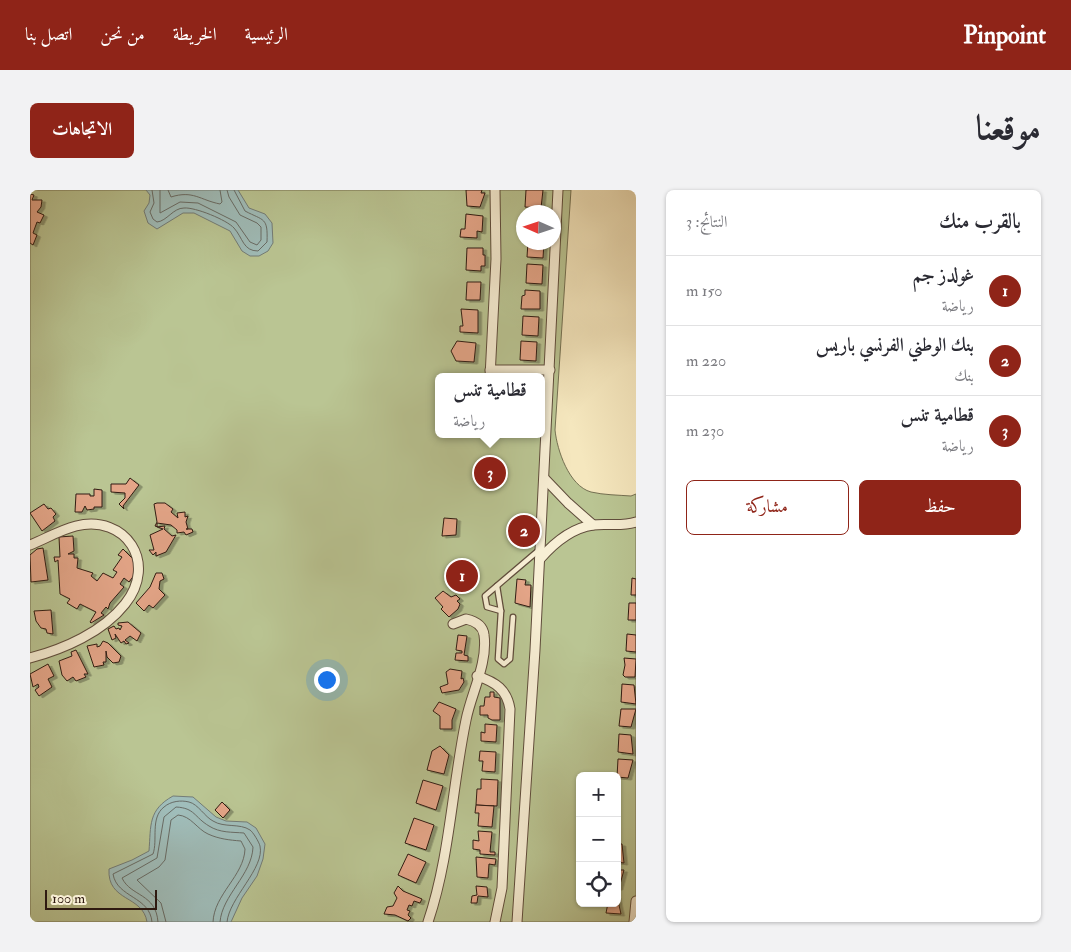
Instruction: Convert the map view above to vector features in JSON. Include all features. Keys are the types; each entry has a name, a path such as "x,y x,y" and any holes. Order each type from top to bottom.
{"street":[{"path":"495,190 496,251 490,373 550,370"},
{"path":"517,922 545,479 558,190"},
{"path":"545,479 593,525"},
{"path":"540,559 564,538 593,525 635,523"},
{"path":"30,545 76,526 103,526 125,537 138,556 140,567 135,589 126,603 104,624 73,642 30,658"},
{"path":"428,922 443,863 462,738 483,655 484,634 478,623 466,619 453,624"},
{"path":"477,676 497,684 504,691 510,709 502,888 495,922"},
{"path":"634,922 636,901"}],"lane":[{"path":"501,611 490,609 484,602 487,594 541,549"},
{"path":"497,586 501,611 498,660 504,664 510,659 513,617"}],"green space":[{"path":"30,190 571,190 556,438 561,457 570,475 583,488 591,492 606,494 631,496 636,494 636,922 30,922"}],"water":[{"path":"146,190 238,190 249,208 265,214 272,223 273,243 268,251 259,256 250,256 242,251 230,231 194,213 183,213 157,229 148,223 144,211 149,203 150,195"},
{"path":"173,796 193,797 216,817 226,821 247,822 256,828 265,844 263,859 257,876 242,898 231,922 147,922 144,913 139,907 119,893 110,880 109,869 149,851 152,819 159,807"}],"building":[{"path":"466,190 482,190 481,193 485,193 480,207 467,206"},
{"path":"526,190 543,190 541,205 525,205"},
{"path":"30,194 34,195 32,200 42,200 41,207 37,212 44,215 40,223 37,222 33,233 37,235 33,245 30,243"},
{"path":"466,214 483,216 482,232 477,231 477,238 460,237 461,229 465,229"},
{"path":"467,248 483,248 485,266 481,266 481,271 466,270"},
{"path":"527,250 544,250 543,258 527,257"},
{"path":"527,264 543,265 542,284 526,283"},
{"path":"467,282 481,282 480,300 466,300"},
{"path":"525,290 540,291 540,309 521,309 522,296 525,295"},
{"path":"461,309 478,310 478,333 460,332 460,326 463,326"},
{"path":"523,316 539,317 538,336 522,335"},
{"path":"457,341 476,343 474,362 456,361 451,351"},
{"path":"521,341 537,342 536,361 520,360"},
{"path":"130,478 139,485 123,506 124,509 119,504 125,498 125,493 111,492 111,484 126,484"},
{"path":"94,489 102,490 102,507 94,507 94,509 87,510 85,506 82,512 75,512 76,494 90,494 90,496 94,496"},
{"path":"165,503 173,509 171,512 178,518 177,513 185,512 185,517 188,516 186,522 188,529 192,529 193,532 186,535 184,532 177,533 177,530 171,525 157,523 157,527 155,526 157,522 154,504"},
{"path":"44,504 56,514 53,517 55,521 42,531 30,513"},
{"path":"444,518 457,519 456,535 442,536"},
{"path":"165,526 164,529 172,536 176,535 166,552 156,556 156,552 153,555 149,550 154,550 150,535 163,529 158,527"},
{"path":"73,536 74,551 68,554 74,554 74,558 78,558 77,568 93,573 91,576 97,581 103,573 113,578 117,572 113,570 122,557 118,555 123,549 133,559 135,574 129,582 124,578 120,584 124,587 110,603 108,609 106,607 101,613 104,615 91,623 96,612 80,604 77,609 67,603 70,599 60,594 58,560 55,562 54,557 60,557 59,537"},
{"path":"43,548 48,580 31,582 30,555 37,549"},
{"path":"156,573 162,573 164,579 160,581 159,589 165,595 153,608 149,605 144,611 136,603 150,587"},
{"path":"632,578 636,579 636,595 631,595"},
{"path":"517,579 526,580 525,585 531,585 530,607 515,603"},
{"path":"443,591 451,597 456,595 460,599 457,601 460,604 458,609 449,617 441,609 443,607 435,598"},
{"path":"629,603 636,603 636,620 628,620"},
{"path":"51,610 53,634 47,633 46,629 41,628 36,621 34,611"},
{"path":"128,622 141,633 137,641 130,636 125,640 129,643 126,644 124,641 121,643 115,634 116,638 112,640 108,629 114,626 120,630 122,626 118,625 118,623"},
{"path":"627,634 636,635 636,652 626,651"},
{"path":"458,635 467,636 464,655 468,656 468,661 455,660 456,653 462,653 462,651 456,650"},
{"path":"103,641 108,643 121,656 119,662 113,663 107,657 106,651 106,662 103,662 104,665 94,667 87,646 97,644 97,647"},
{"path":"76,650 88,674 84,674 86,677 76,681 73,677 67,681 62,675 59,661 72,656 71,652"},
{"path":"624,658 636,659 635,677 625,677 623,675"},
{"path":"48,664 54,676 48,679 52,687 39,696 35,690 39,687 38,684 33,687 30,674"},
{"path":"450,669 462,671 461,679 463,678 464,682 459,690 442,693 440,687 448,684 446,672"},
{"path":"622,684 634,685 636,704 621,702"},
{"path":"490,692 494,692 494,697 500,698 500,720 492,720 488,718 488,715 480,715 480,706 484,706 485,697 490,697"},
{"path":"439,702 456,709 452,720 452,729 440,729 440,716 433,711"},
{"path":"621,709 636,709 631,727 619,726"},
{"path":"485,724 497,725 496,742 481,741 481,732 485,733"},
{"path":"619,734 631,735 633,754 618,752"},
{"path":"440,746 449,755 444,774 427,770 432,751"},
{"path":"480,751 496,752 495,772 482,771 483,761 479,761"},
{"path":"618,759 633,760 628,778 621,777 621,772 617,772"},
{"path":"481,779 498,780 497,806 476,805 477,789 481,789"},
{"path":"423,780 443,786 436,810 416,803"},
{"path":"222,802 230,810 223,818 215,810"},
{"path":"476,805 494,806 492,827 478,826 479,813 475,813"},
{"path":"414,818 434,825 426,850 405,843"},
{"path":"478,831 492,832 490,852 495,852 495,855 480,854 480,850 473,849 473,840 479,841"},
{"path":"621,844 622,844 624,863 621,863"},
{"path":"408,854 426,862 416,883 398,875"},
{"path":"476,857 496,859 495,865 489,864 488,878 477,877"},
{"path":"621,870 624,870 621,881"},
{"path":"398,886 403,891 422,899 420,903 414,901 412,906 409,905 407,910 410,911 408,915 411,918 408,921 395,915 384,914 387,907 393,906 397,898 394,893"},
{"path":"476,886 487,887 488,897 478,896 477,903 471,903 472,896 477,895"},
{"path":"607,907 619,907 621,914 606,913"}],"place":[{"name":"قطامية تنس","path":"490,473"},
{"name":"بنك الوطني الفرنسي باريس","path":"524,531"},
{"name":"غولدز جم","path":"462,576"}]}
